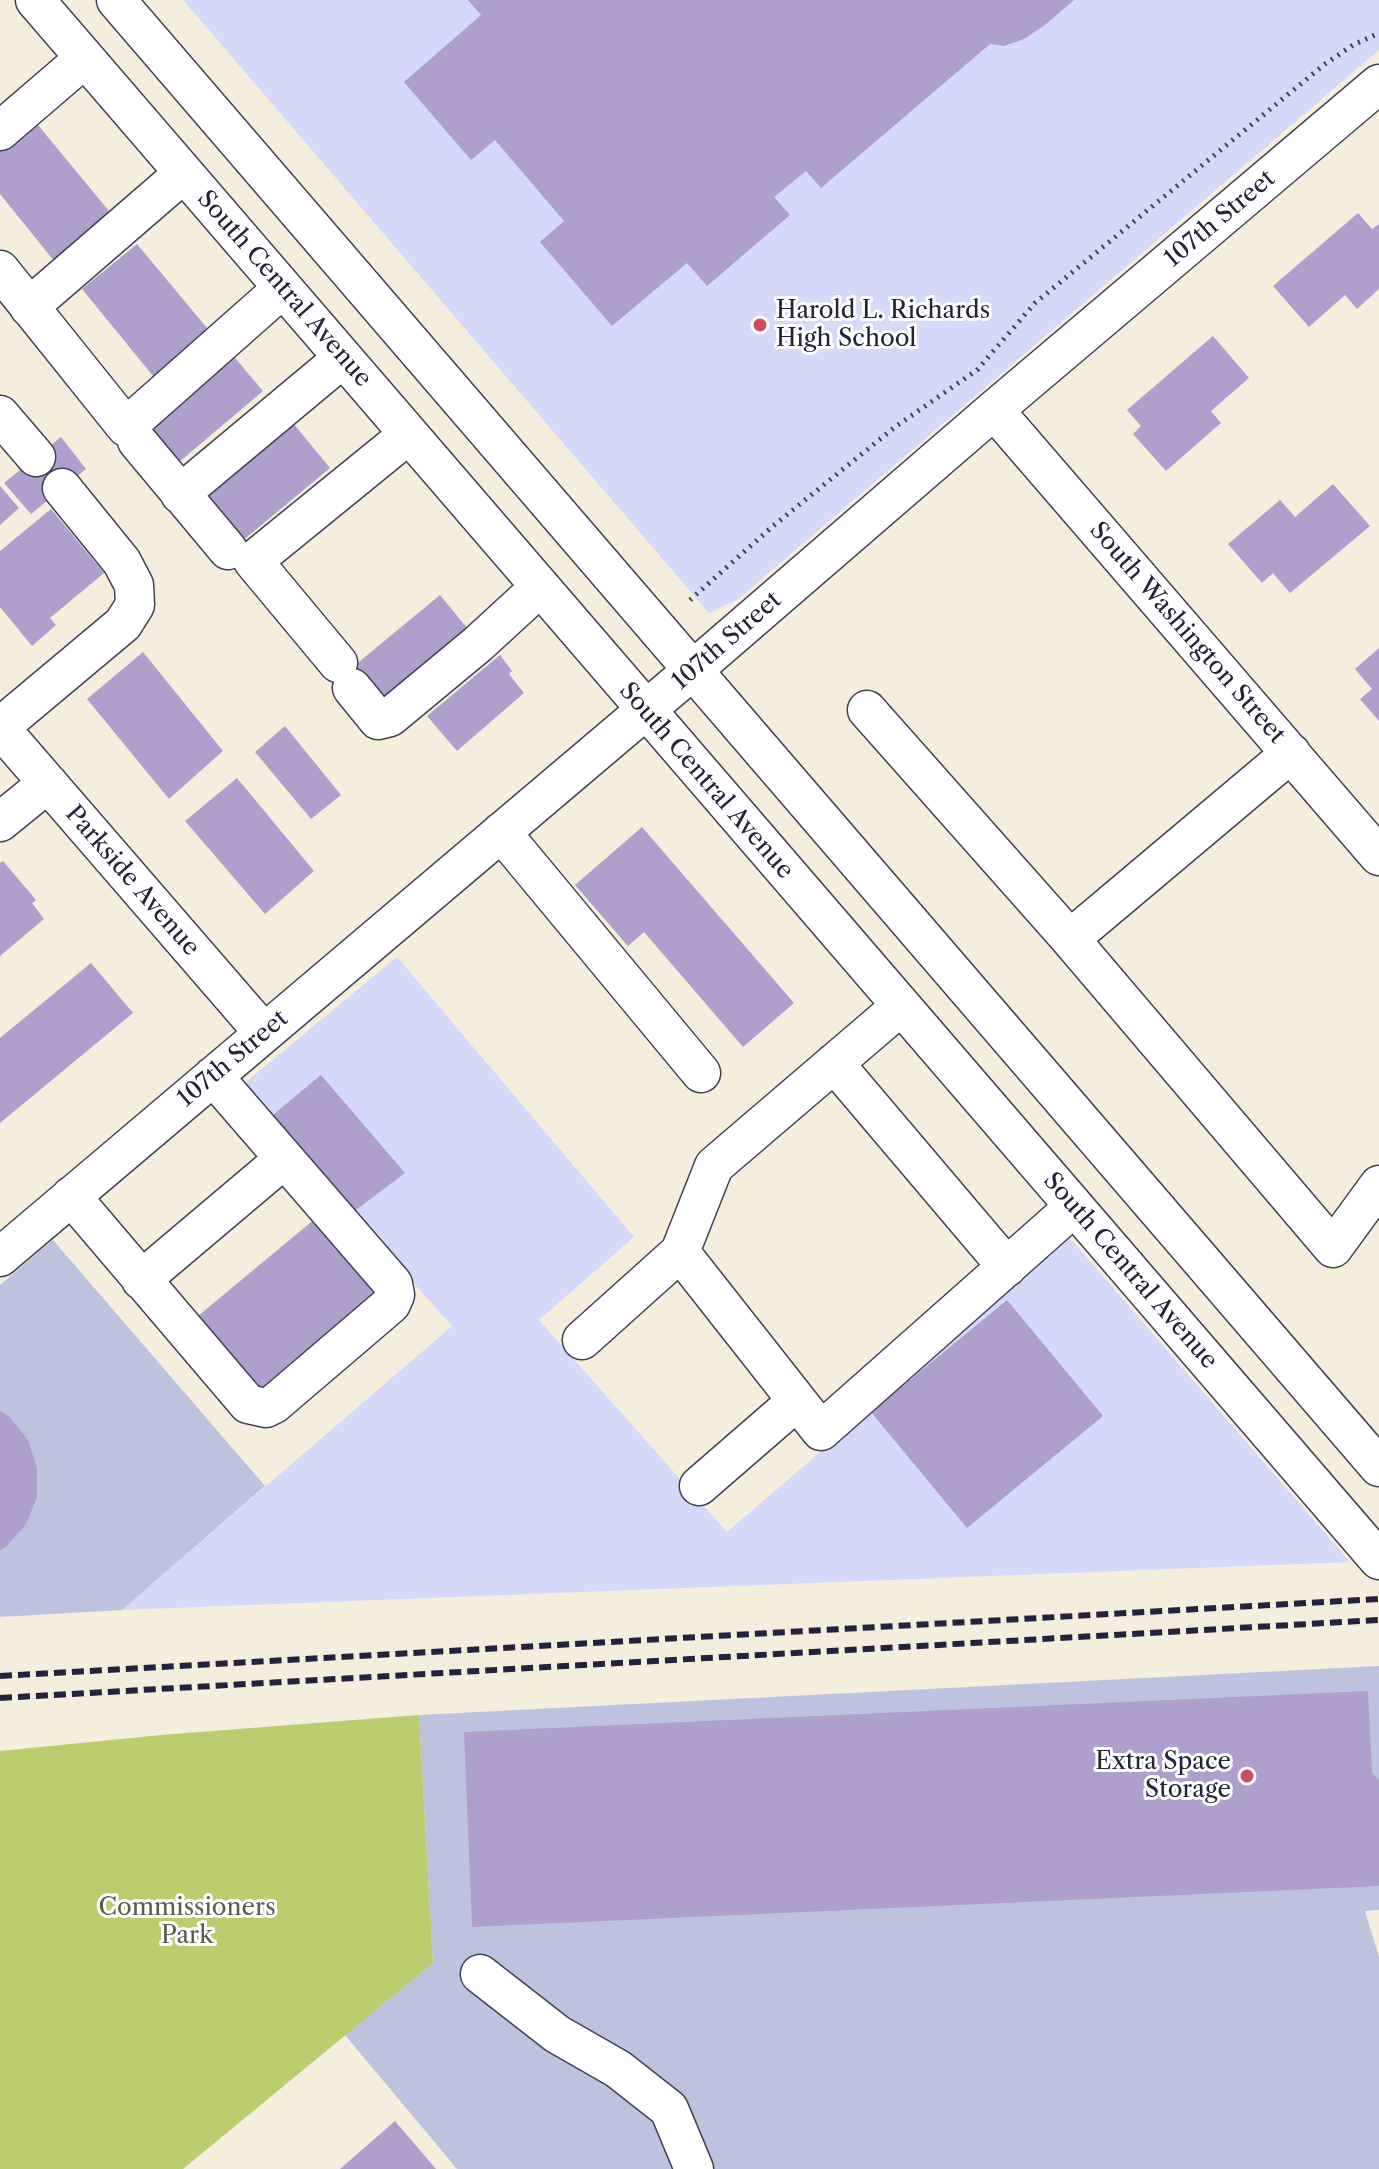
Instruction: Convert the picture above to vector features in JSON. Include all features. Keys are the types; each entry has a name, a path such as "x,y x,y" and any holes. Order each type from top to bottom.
{"street":[{"name":"South Central Avenue","path":"35,0 1379,1560"},
{"path":"116,0 1379,1467"},
{"path":"0,131 85,58"},
{"path":"128,108 174,67"},
{"name":"107th Street","path":"0,1257 1379,84"},
{"path":"29,307 184,173"},
{"path":"0,270 126,427 283,288"},
{"path":"180,494 343,358"},
{"name":"South Washington Street","path":"994,410 1379,856"},
{"path":"0,415 36,457"},
{"path":"409,434 253,561 378,720 390,717 478,644 540,587"},
{"path":"137,441 228,550"},
{"path":"1,732 123,624 135,605 134,585 122,562 62,488"},
{"path":"867,710 1070,939 1333,1248 1379,1185"},
{"name":"Parkside Avenue","path":"1,732 264,1033"},
{"path":"1070,939 1291,753"},
{"path":"0,822 48,783"},
{"path":"501,832 701,1073"},
{"path":"582,1340 680,1252 714,1166 901,1006"},
{"path":"834,1063 1007,1267"},
{"path":"71,1196 248,1404 266,1408 274,1404 391,1304 395,1295 393,1284 213,1076"},
{"path":"141,1280 283,1160"},
{"path":"680,1252 821,1431 1074,1207"},
{"path":"699,1486 797,1401"},
{"path":"480,1974 557,2034 618,2069 669,2109 694,2169"}],"path":[{"path":"690,600 773,526 883,437 977,370 1035,303 1276,104 1325,64 1353,45 1379,33"}],"shaded area":[{"name":"Harold L. Richards High School","path":"183,0 1379,0 1379,50 737,600 709,613"},
{"path":"397,957 634,1237 539,1320 727,1532 1070,1238 1350,1562 122,1610 452,1326 239,1088"},
{"path":"53,1240 265,1486 122,1610 0,1617 0,1285"},
{"path":"1379,1666 1379,1910 1365,1911 1379,1957 1379,2169 457,2169 345,2035 433,1963 419,1715"}],"green space":[{"name":"Commissioners Park","path":"419,1715 433,1963 183,2169 0,2169 0,1751"}],"building":[{"path":"468,0 1074,0 1024,39 1004,46 990,44 821,188 806,171 774,197 790,215 707,286 687,263 612,326 540,242 564,221 495,140 471,160 404,82 481,15"},
{"path":"33,119 118,222 59,267 0,194 0,146"},
{"path":"1358,213 1372,229 1379,224 1379,289 1357,309 1345,295 1309,327 1273,286"},
{"path":"137,244 217,340 162,387 82,289"},
{"path":"1213,336 1249,378 1211,411 1221,423 1166,471 1133,434 1141,426 1127,410"},
{"path":"230,352 263,391 178,463 145,424"},
{"path":"288,417 330,468 241,542 199,492"},
{"path":"61,437 86,469 31,514 4,483"},
{"path":"1333,484 1370,526 1290,593 1273,573 1262,583 1228,544 1280,500 1295,517"},
{"path":"0,486 19,508 0,525"},
{"path":"51,509 104,573 50,618 56,625 32,646 0,607 0,551"},
{"path":"440,595 472,634 387,705 354,666"},
{"path":"1379,648 1379,721 1360,699 1372,689 1355,669"},
{"path":"143,652 223,751 169,799 87,699"},
{"path":"500,655 512,671 509,674 524,693 457,751 427,716"},
{"path":"285,726 341,795 311,819 255,752"},
{"path":"237,778 314,871 265,914 185,821"},
{"path":"642,827 794,1003 743,1047 644,932 628,946 575,885"},
{"path":"3,861 36,900 32,903 44,919 0,956 0,863"},
{"path":"91,963 133,1013 0,1123 0,1038"},
{"path":"321,1075 405,1173 352,1213 268,1119"},
{"path":"322,1213 387,1290 259,1397 192,1321"},
{"path":"1007,1300 1103,1416 967,1528 871,1412"},
{"path":"0,1411 10,1417 28,1440 37,1468 37,1497 26,1524 0,1550"},
{"path":"1368,1691 1372,1773 1379,1780 1379,1886 472,1927 464,1732"},
{"path":"395,2121 436,2169 340,2169"}],"railway":[{"path":"0,1676 1379,1599"},
{"path":"0,1698 1379,1620"}],"place":[{"name":"Harold L. Richards High School","path":"760,325"},
{"name":"Extra Space Storage","path":"1247,1776"}]}
